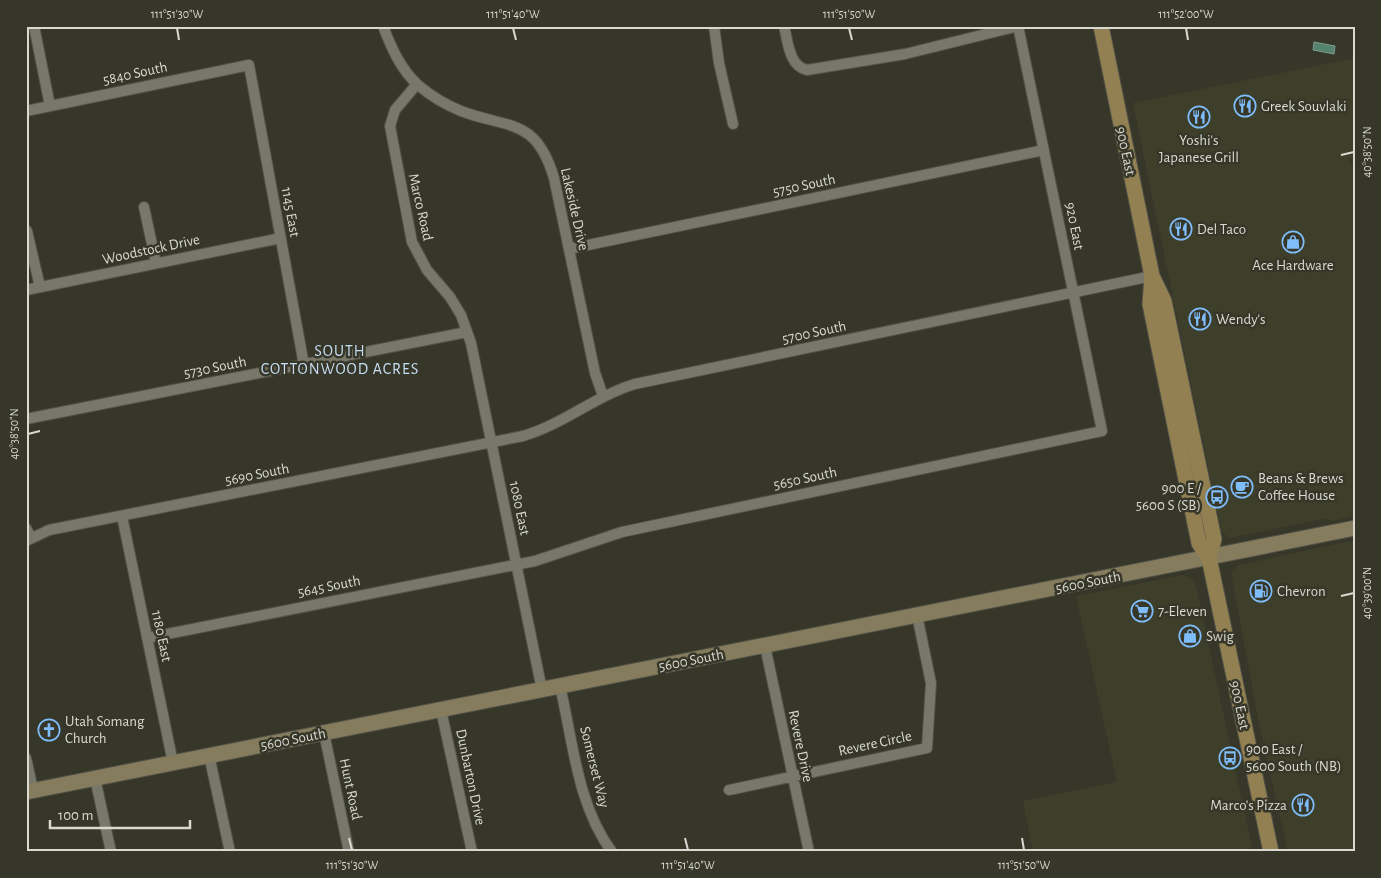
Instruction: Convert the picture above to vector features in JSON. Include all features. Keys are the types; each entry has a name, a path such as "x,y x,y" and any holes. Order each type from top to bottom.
{"main road":[{"name":"900 East","path":"1101,26 1152,276 1164,301 1214,539 1209,558 1272,852"},
{"name":"5600 South","path":"30,791 1355,528"}],"street":[{"path":"34,26 50,106"},
{"name":"Lakeside Drive","path":"383,26 397,56 417,84 442,102 462,111 507,123 523,130 534,139 551,165 595,373 603,396"},
{"path":"714,26 719,63 733,124"},
{"path":"784,26 794,62 799,68 807,70 905,54 1018,26"},
{"name":"920 East","path":"1018,26 1102,431"},
{"name":"5840 South","path":"26,111 249,65"},
{"name":"1145 East","path":"249,65 304,365"},
{"name":"Marco Road","path":"417,84 395,110 390,126 408,228 419,256 450,297 461,315 467,332"},
{"name":"5750 South","path":"569,249 1044,150"},
{"path":"144,207 156,263"},
{"path":"27,231 40,287"},
{"name":"Woodstock Drive","path":"26,290 281,238"},
{"name":"5700 South","path":"491,443 543,430 603,396 635,384 1152,276"},
{"name":"5730 South","path":"26,419 467,332"},
{"name":"1080 East","path":"467,332 542,690"},
{"name":"5650 South","path":"517,565 550,558 605,537 643,527 1102,431"},
{"name":"5690 South","path":"29,540 49,530 491,443"},
{"name":"1180 East","path":"122,516 173,763"},
{"path":"26,528 29,540"},
{"name":"5645 South","path":"147,638 517,565"},
{"name":"Revere Circle","path":"729,790 927,748 931,683 918,615"},
{"name":"Revere Drive","path":"765,646 809,852"},
{"name":"Somerset Way","path":"560,686 587,804 596,828 612,852"},
{"name":"Dunbarton Drive","path":"440,710 472,852"},
{"name":"Hunt Road","path":"324,733 349,852"},
{"path":"209,756 230,852"},
{"path":"26,758 30,791"},
{"path":"95,778 110,852"}],"shaded area":[{"path":"1314,42 1335,46 1334,54 1313,50"},
{"path":"1355,58 1355,158 1349,160 1355,167 1355,516 1334,521 1323,519 1228,538 1221,530 1133,103"},
{"path":"1355,540 1355,852 1288,852 1258,719 1231,572 1238,565"},
{"path":"1183,575 1192,578 1196,586 1253,852 1033,852 1023,801 1117,782 1076,596"}],"place":[{"name":"Greek Souvlaki","path":"1245,106"},
{"name":"Yoshi's Japanese Grill","path":"1199,117"},
{"name":"Del Taco","path":"1181,229"},
{"name":"Ace Hardware","path":"1293,242"},
{"name":"Wendy's","path":"1200,319"},
{"name":"Beans & Brews Coffee House","path":"1242,487"},
{"name":"900 E / 5600 S (SB)","path":"1217,497"},
{"name":"Chevron","path":"1261,591"},
{"name":"7-Eleven","path":"1142,611"},
{"name":"Swig","path":"1190,636"},
{"name":"Utah Somang Church","path":"49,730"},
{"name":"900 East / 5600 South (NB)","path":"1230,758"},
{"name":"Marco's Pizza","path":"1303,805"}],"district":[{"name":"SOUTH COTTONWOOD ACRES","path":"340,359"}]}
